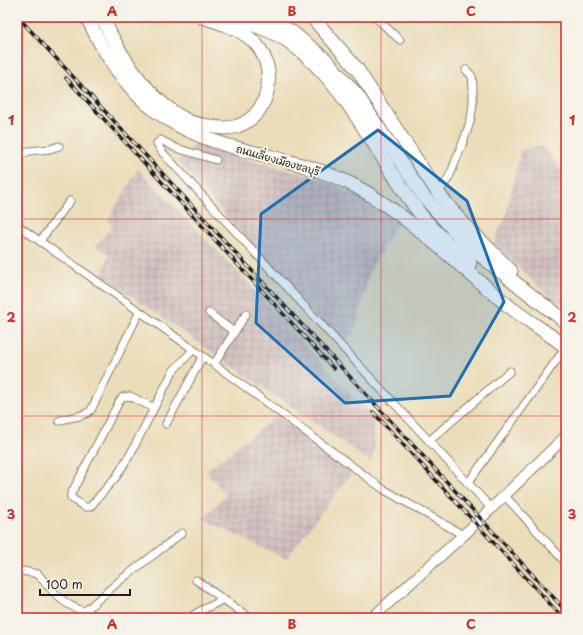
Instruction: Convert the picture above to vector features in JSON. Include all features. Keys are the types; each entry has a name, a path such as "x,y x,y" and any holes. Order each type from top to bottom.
{"highway":[{"name":"ถนนเลี่ยงเมืองชลบุรี","path":"87,17 98,41 120,77 151,109 182,129 210,140 299,164 326,173 355,187 400,216 511,308 564,345"},
{"path":"102,17 122,54 139,81 162,104 191,122 216,128 238,126 256,114 266,97 270,78 266,59 252,40 232,28 202,17"},
{"path":"229,17 250,24 287,41 323,71 345,99 416,208 439,234 564,345"},
{"path":"265,17 292,32 331,66 357,95 407,173 446,223 481,256 566,322"},
{"path":"312,17 357,69 438,193 460,220 554,313"}],"street":[{"path":"375,17 400,40"},
{"path":"438,193 446,184 452,172 467,136 472,116 474,97 472,76 466,70"},
{"path":"216,160 176,148 161,140 157,143 162,152 491,508"},
{"path":"17,157 29,151 50,149 59,146"},
{"path":"40,241 70,201"},
{"path":"17,226 139,313 203,356 383,489 463,535"},
{"path":"59,421 70,416 88,414 91,410 139,313"},
{"path":"209,313 234,332"},
{"path":"214,364 246,314"},
{"path":"468,483 564,345"},
{"path":"154,408 130,396 123,397 120,400 71,494 71,498 84,507 90,507 95,503 100,494 116,477 154,408 173,371 193,350"},
{"path":"166,424 203,356"},
{"path":"430,441 510,371"},
{"path":"372,618 505,496 566,436"},
{"path":"505,496 566,563"},
{"path":"84,612 112,587 182,533"},
{"path":"17,570 38,574 55,595 75,609 103,618"},
{"path":"196,580 250,618"},
{"path":"190,618 195,612 209,608 223,599"}],"highlighted area":[{"path":"378,130 467,201 504,302 450,396 345,403 256,323 261,214"}],"shaded area":[{"path":"197,142 222,153 304,174 330,183 356,195 398,222 370,271 354,334 339,344 178,161"},
{"path":"542,146 566,174 565,312 493,243 505,218 521,150"},
{"path":"138,169 245,280 372,417 375,447 371,462 101,275 109,254 95,247 112,227 108,220"},
{"path":"277,416 354,470 286,559 203,519 226,495 206,471"}],"railway":[{"path":"18,17 566,611"},
{"path":"66,78 334,369"},
{"path":"373,412 563,618"}]}
